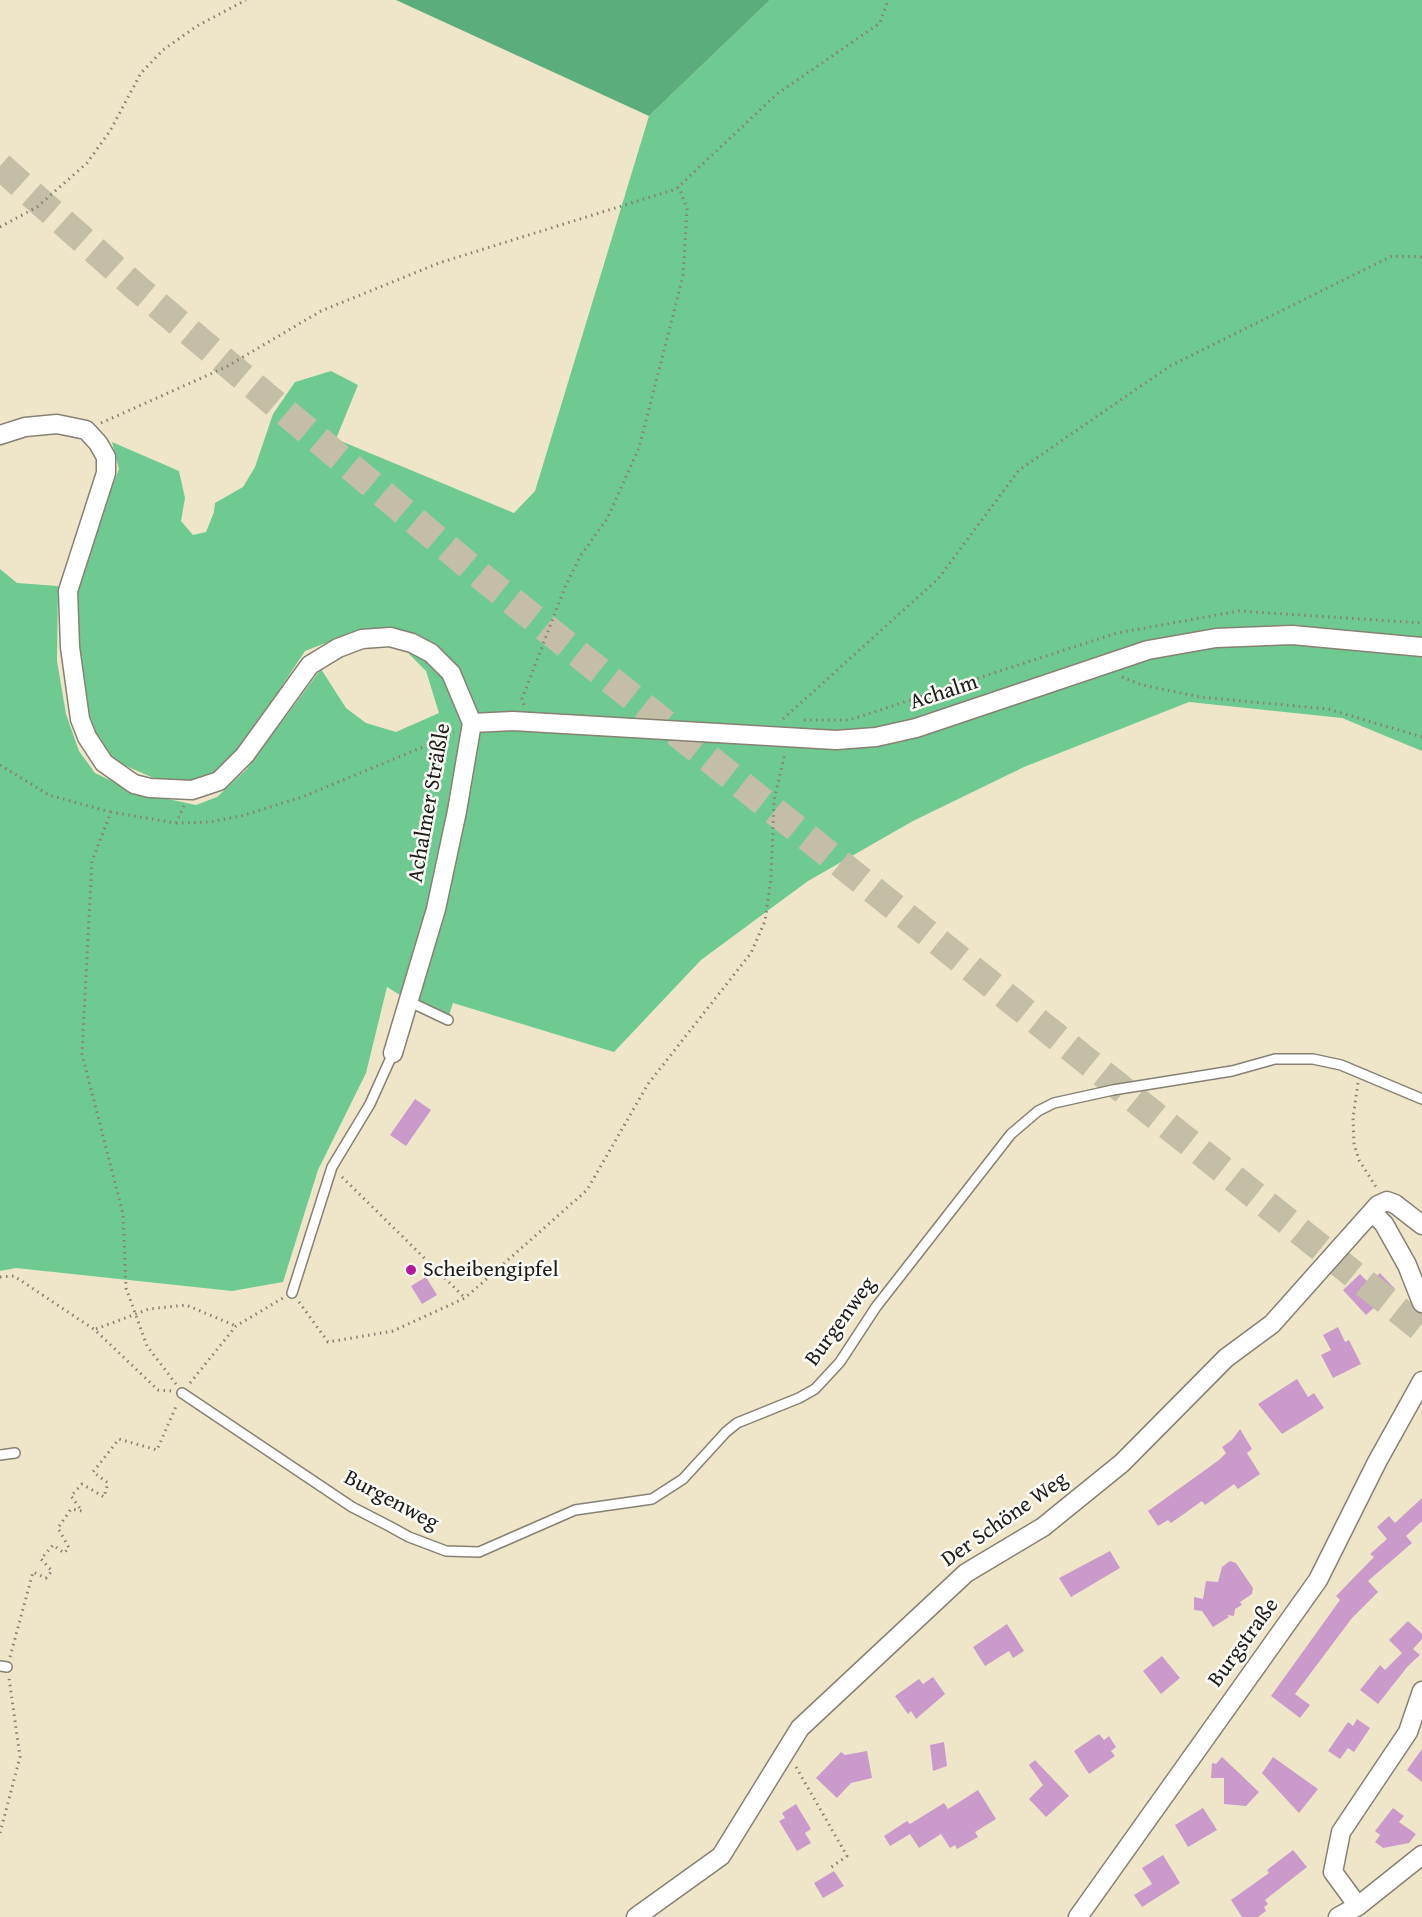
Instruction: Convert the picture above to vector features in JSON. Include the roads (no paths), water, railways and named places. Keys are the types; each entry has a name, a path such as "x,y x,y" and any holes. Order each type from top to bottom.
{"street":[{"name":"Achalmer Sträßle","path":"0,435 25,427 57,424 86,430 99,443 106,458 106,473 68,591 70,647 80,718 87,737 104,763 134,783 150,788 192,790 219,781 232,769 310,665 338,648 362,639 390,637 412,643 431,653 451,672 472,723 457,811 436,909 393,1053"},
{"name":"Achalm","path":"472,723 513,721 836,740 876,737 916,728 1148,650 1216,638 1292,635 1422,647"},
{"path":"1422,1225 1395,1204 1387,1201 1372,1212 1384,1224 1407,1265 1422,1303"},
{"name":"Der Schöne Weg","path":"636,1917 721,1856 800,1728 966,1573 1043,1527 1122,1463 1226,1358 1272,1324 1372,1212"},
{"name":"Burgstraße","path":"1078,1917 1318,1580 1377,1462 1422,1381"},
{"path":"1358,1906 1333,1872 1341,1832 1408,1732 1422,1691"},
{"path":"1338,1917 1358,1906 1422,1855"}],"lane":[{"path":"410,1002 448,1020"},
{"path":"292,1293 332,1167 370,1104 393,1053"},
{"name":"Burgenweg","path":"182,1393 352,1507 410,1538 446,1551 479,1552 504,1544 576,1510 652,1499 683,1479 737,1423 799,1398 815,1389 840,1362 876,1307 1011,1134 1038,1111 1054,1103 1113,1089 1221,1073 1275,1059 1313,1059 1341,1065 1422,1099"},
{"path":"0,1455 15,1453"}],"tunnel":[{"path":"0,166 137,288 487,581 1422,1329"}],"place":[{"name":"Scheibengipfel","path":"411,1270"}]}
